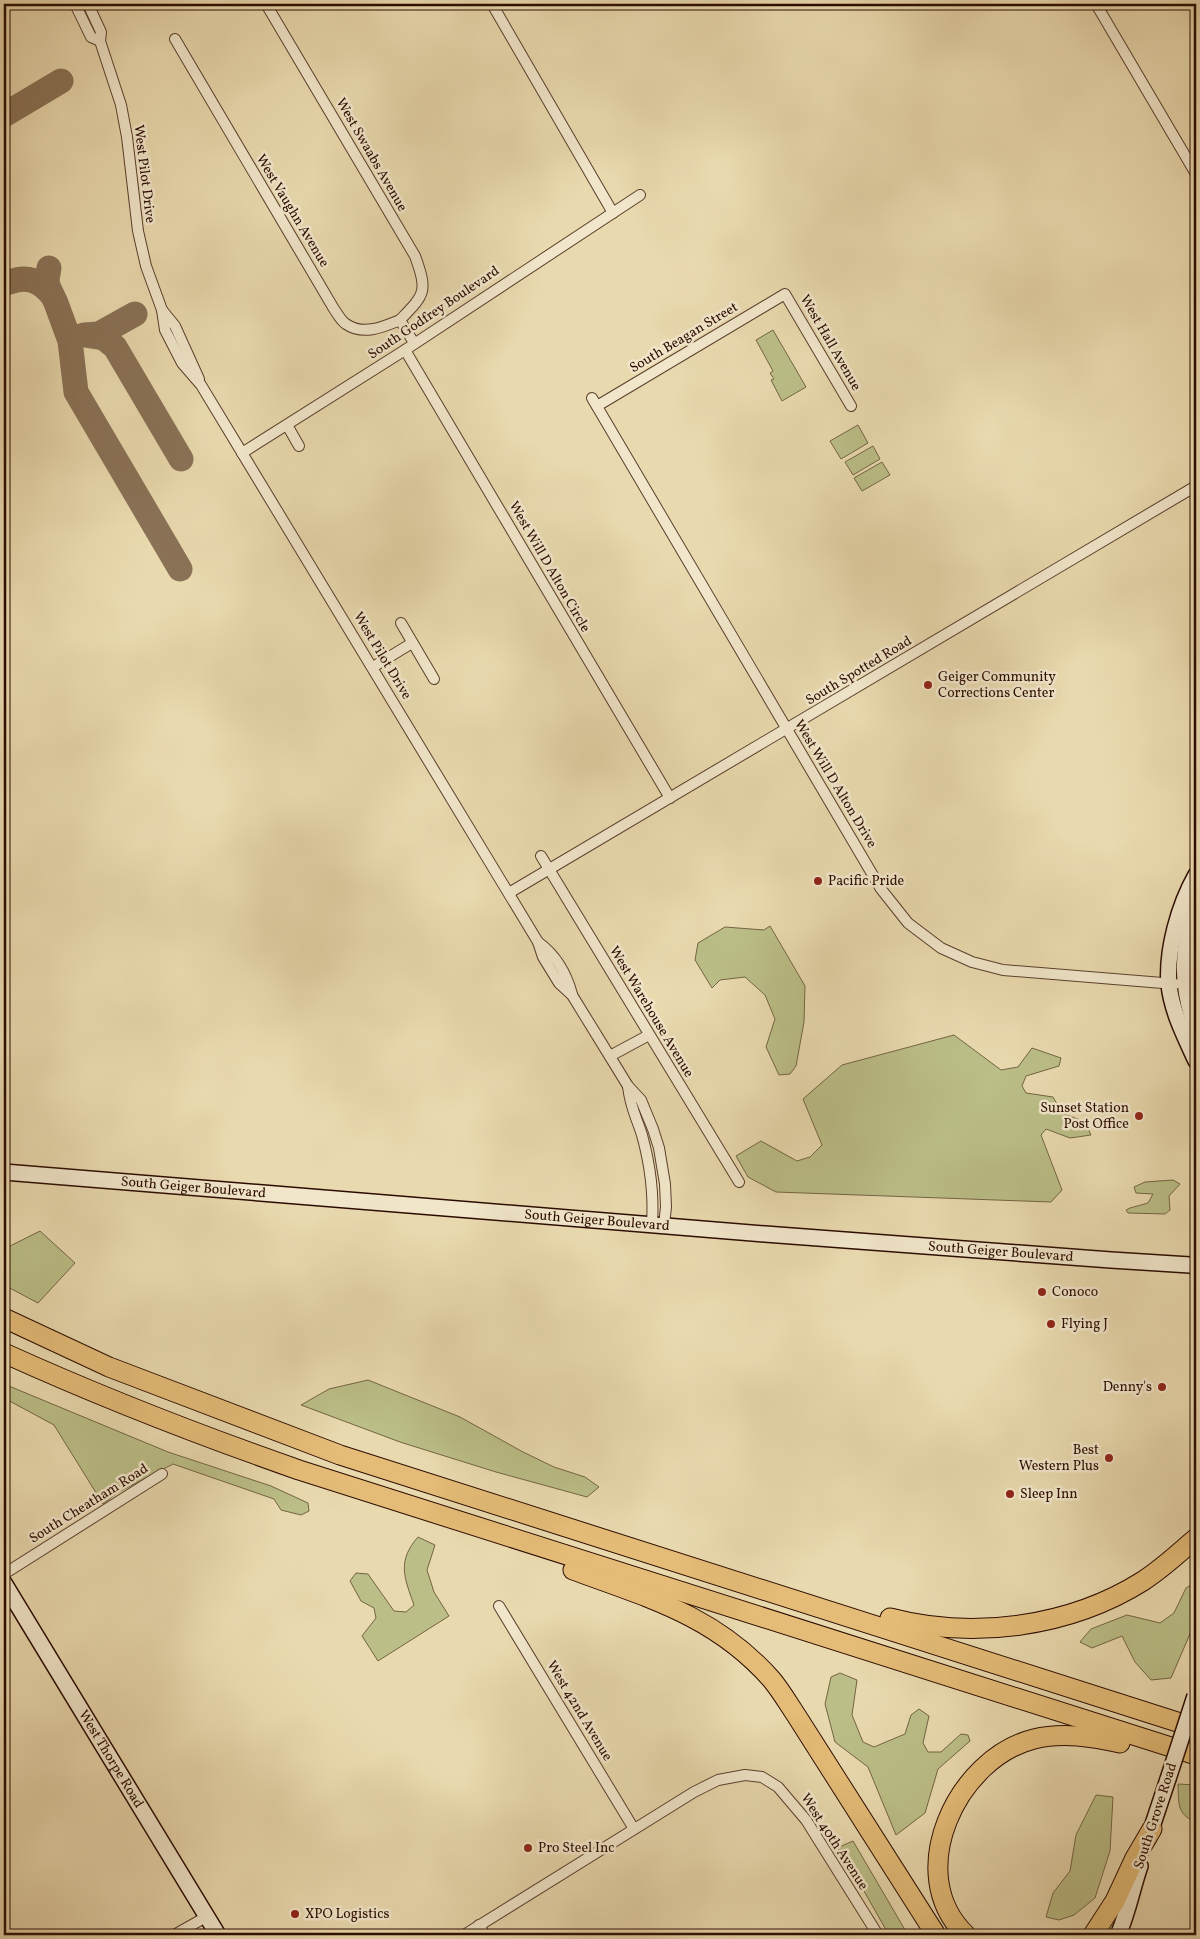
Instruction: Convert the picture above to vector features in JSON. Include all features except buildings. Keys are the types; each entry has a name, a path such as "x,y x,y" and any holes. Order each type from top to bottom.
{"highway":[{"path":"4,1318 109,1367 340,1455 1196,1728"},
{"path":"4,1353 72,1384 202,1436 299,1470 1196,1756"},
{"path":"822,1608 862,1611 933,1627 999,1628 1029,1624 1093,1606 1124,1591 1168,1564 1196,1538"},
{"path":"530,1544 559,1565 688,1614 708,1626 748,1656 772,1681 796,1715 936,1935"},
{"path":"966,1935 950,1915 944,1901 938,1867 940,1849 948,1817 958,1798 979,1771 1015,1746 1034,1739 1076,1735 1140,1747 1166,1746"},
{"path":"1093,1935 1115,1901 1134,1858 1152,1828"}],"street":[{"name":"West Pilot Drive","path":"75,4 91,37 100,41"},
{"name":"West Pilot Drive","path":"88,4 101,32 100,41 121,105 127,137 138,231 146,266 162,310 164,330 182,363 201,385 373,667 538,942 542,957 555,976 572,995 628,1086 641,1100 653,1129 665,1184 666,1207 658,1224"},
{"name":"West Swaabs Avenue","path":"266,4 414,256 423,278 421,298 400,320"},
{"path":"492,4 613,213"},
{"path":"1096,4 1196,174"},
{"name":"West Vaughn Avenue","path":"175,39 334,309 345,324 361,331 382,328 400,320"},
{"name":"South Godfrey Boulevard","path":"242,454 640,195"},
{"name":"South Beagan Street","path":"594,402 785,294"},
{"name":"West Hall Avenue","path":"785,294 851,406"},
{"path":"400,320 409,346"},
{"name":"West Will D Alton Circle","path":"409,346 611,702 670,798"},
{"name":"West Will D Alton Drive","path":"594,402 882,889 908,923 940,948 972,962 1003,970 1186,985"},
{"path":"287,425 299,446"},
{"name":"South Spotted Road","path":"509,893 1196,486"},
{"path":"401,623 434,678"},
{"path":"373,667 412,643"},
{"name":"West Warehouse Avenue","path":"541,856 739,1182"},
{"path":"1196,875 1179,911 1173,942 1169,984 1183,1034 1196,1061"},
{"path":"1196,910 1186,947 1186,985 1196,1027"},
{"path":"610,1056 649,1035"},
{"name":"South Geiger Boulevard","path":"4,1172 1052,1256 1194,1264"},
{"name":"South Cheatham Road","path":"4,1574 162,1474"},
{"name":"West Thorpe Road","path":"4,1583 218,1935"},
{"name":"West 42nd Avenue","path":"499,1606 634,1829"},
{"name":"South Grove Road","path":"1109,1935 1133,1884 1195,1693"},
{"name":"West 40th Avenue","path":"634,1829 706,1785 728,1777 756,1776 767,1779 778,1787 798,1809 878,1935"},
{"path":"464,1935 634,1829"},
{"name":"South Grove Road","path":"1118,1935 1131,1901 1133,1884"},
{"path":"174,1935 206,1917"},
{"path":"479,1925 485,1935"}],"green space":[{"path":"773,330 806,387 782,401 771,380 774,379 770,373 773,371 756,340"},
{"path":"858,425 868,443 841,459 830,441"},
{"path":"873,446 880,459 853,475 845,462"},
{"path":"882,462 890,475 862,491 854,478"},
{"path":"770,926 805,986 804,1022 796,1066 790,1074 779,1075 766,1047 775,1019 765,995 745,977 720,980 712,988 695,960 698,943 725,927 764,930"},
{"path":"954,1035 1001,1070 1018,1067 1032,1048 1061,1058 1059,1066 1026,1076 1022,1086 1026,1093 1053,1097 1062,1113 1085,1122 1091,1135 1070,1138 1046,1129 1041,1135 1062,1190 1051,1202 776,1192 748,1177 736,1156 761,1141 797,1161 810,1157 822,1145 803,1099 842,1065"},
{"path":"1173,1180 1180,1184 1169,1196 1170,1210 1165,1214 1128,1213 1126,1210 1148,1203 1153,1194 1136,1193 1134,1187 1145,1182"},
{"path":"40,1231 75,1263 38,1303 4,1285 4,1249"},
{"path":"368,1380 460,1417 523,1452 554,1467 585,1477 599,1487 587,1497 496,1472 400,1442 301,1405 329,1389"},
{"path":"4,1384 168,1452 271,1486 308,1503 309,1511 301,1515 281,1510 274,1499 173,1464 117,1493 103,1504 54,1425 4,1398"},
{"path":"418,1537 435,1545 427,1570 434,1592 449,1616 378,1661 362,1636 376,1618 374,1608 361,1601 350,1581 356,1573 368,1574 394,1611 406,1612 414,1605 405,1578 405,1562 411,1546"},
{"path":"1196,1582 1196,1620 1171,1678 1151,1680 1135,1662 1122,1636 1092,1648 1080,1642 1091,1629 1127,1615 1160,1623 1174,1613 1186,1588"},
{"path":"840,1673 857,1680 852,1715 863,1742 874,1747 905,1734 911,1715 919,1709 929,1716 923,1743 928,1752 941,1752 961,1734 968,1735 970,1741 938,1769 925,1813 896,1835 868,1767 835,1742 825,1704 831,1677"},
{"path":"1178,1784 1196,1785 1196,1822 1185,1815 1180,1807"},
{"path":"1096,1795 1113,1797 1110,1851 1095,1898 1074,1915 1059,1920 1046,1917 1053,1893 1070,1871 1076,1835"},
{"path":"853,1841 908,1935 889,1935 848,1863 837,1848"}],"taxiway":[{"path":"4,115 61,81"},
{"path":"49,268 48,286 70,341 76,392 180,569"},
{"path":"10,282 22,279 33,280 51,294"},
{"path":"84,335 99,334 135,314"},
{"path":"91,336 104,338 115,347 181,459"}],"place":[{"name":"Geiger Community Corrections Center","path":"928,685"},
{"name":"Pacific Pride","path":"818,881"},
{"name":"Sunset Station Post Office","path":"1139,1116"},
{"name":"Conoco","path":"1042,1292"},
{"name":"Flying J","path":"1051,1324"},
{"name":"Denny's","path":"1162,1387"},
{"name":"Best Western Plus","path":"1109,1458"},
{"name":"Sleep Inn","path":"1010,1494"},
{"name":"Pro Steel Inc","path":"528,1848"},
{"name":"XPO Logistics","path":"295,1914"}]}
